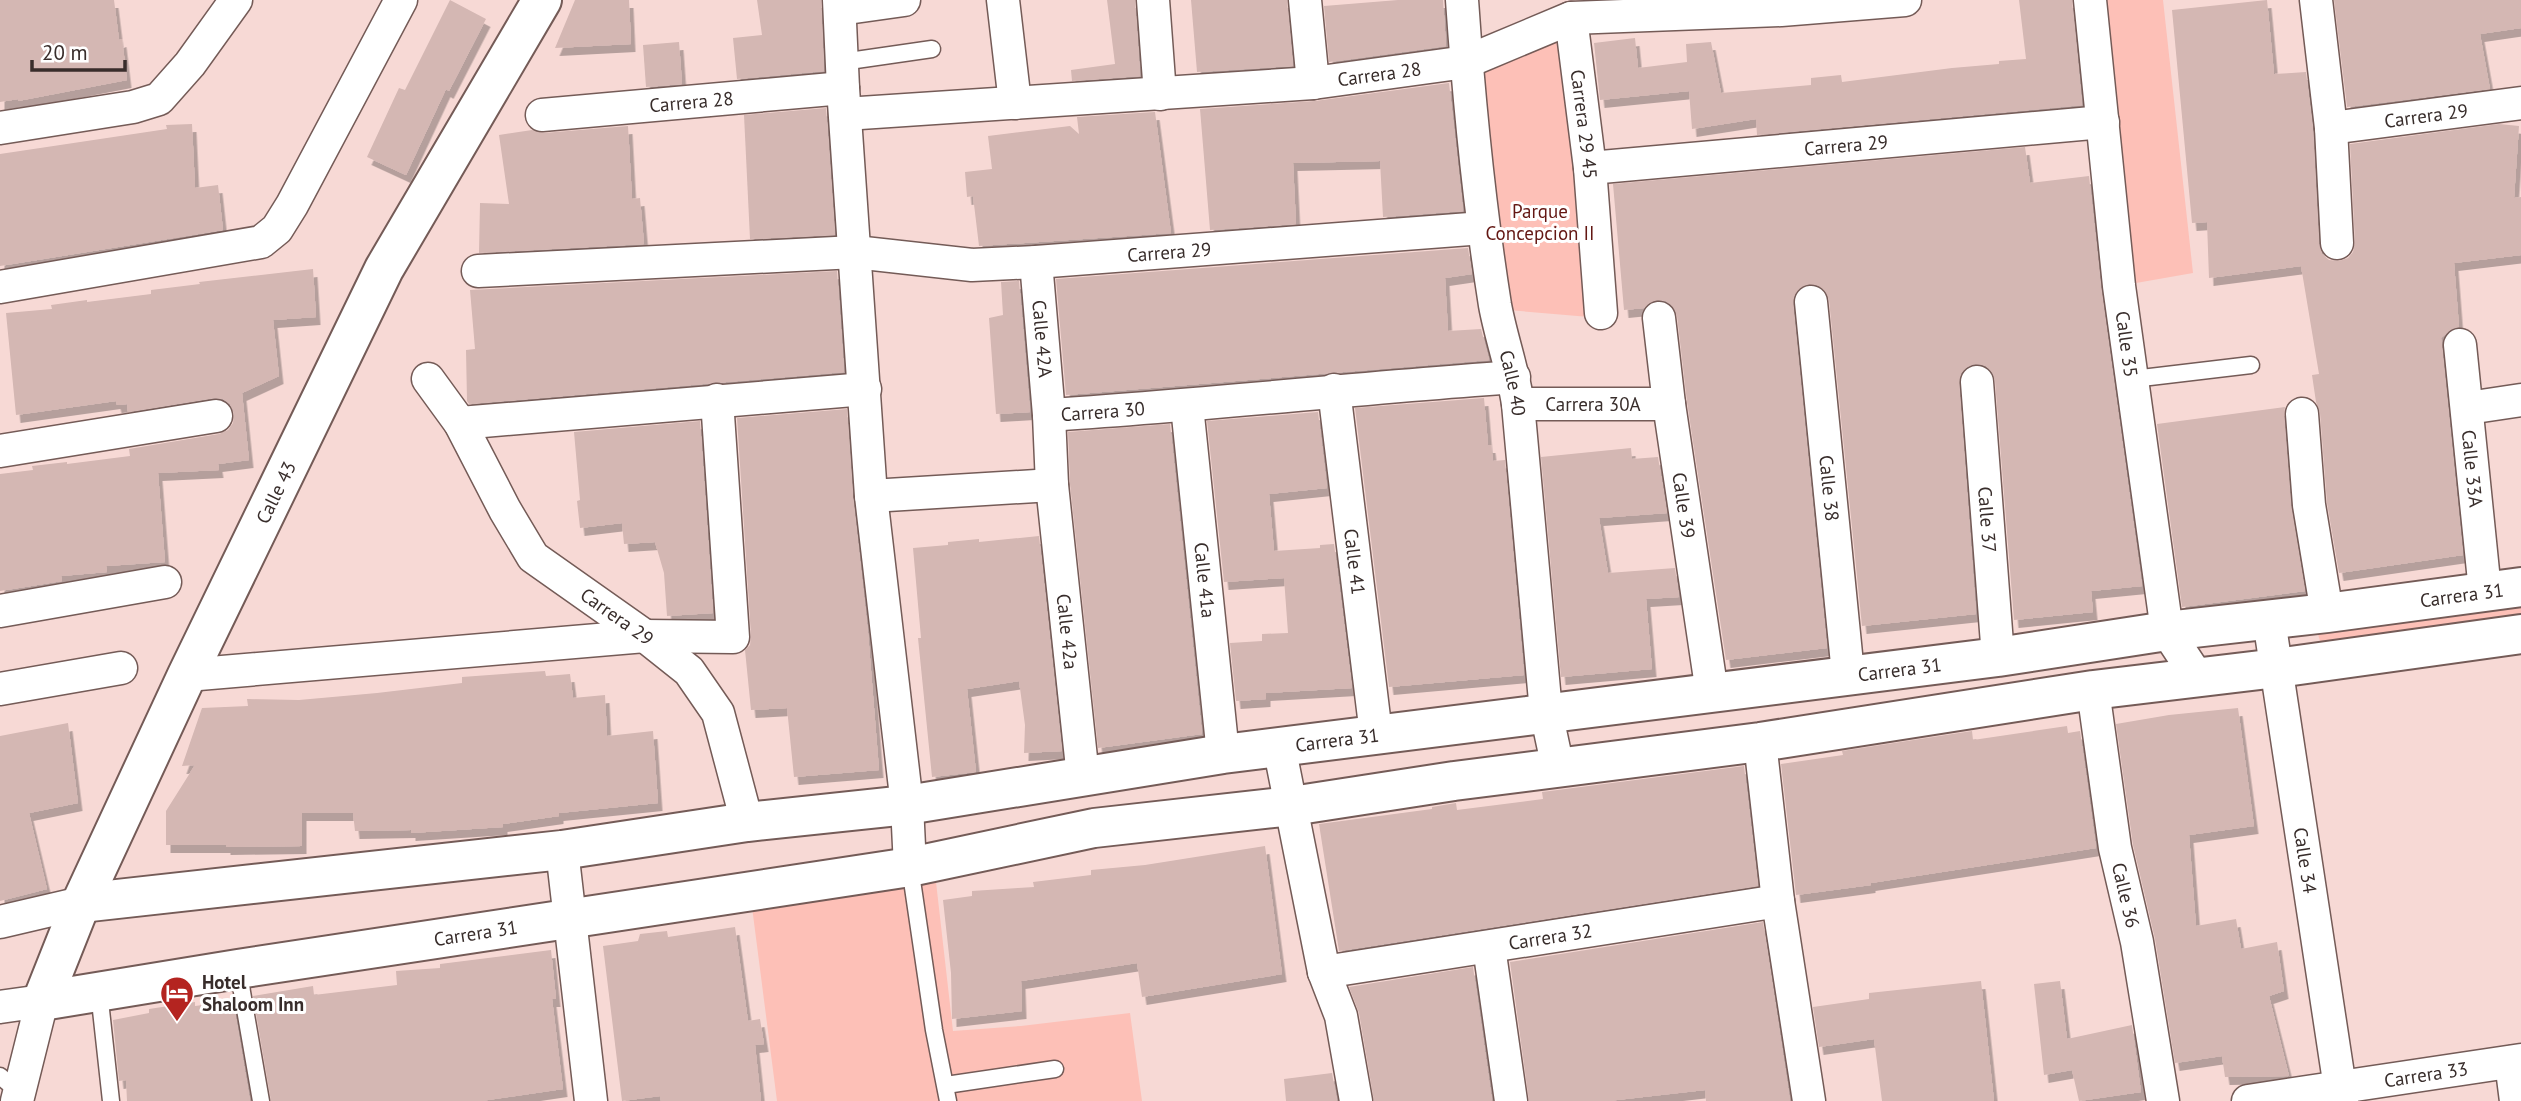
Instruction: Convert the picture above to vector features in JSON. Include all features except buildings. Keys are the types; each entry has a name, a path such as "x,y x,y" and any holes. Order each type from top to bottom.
{"street":[{"path":"0,128 133,107 159,99 190,64 236,0"},
{"path":"0,287 261,242 277,229 292,205 401,0"},
{"name":"Calle 43","path":"42,1001 81,903 187,675 384,269 542,0"},
{"path":"904,0 839,4 871,496 907,804 910,867"},
{"path":"1003,0 1015,103"},
{"path":"1153,0 1160,94"},
{"path":"1306,0 1313,83"},
{"name":"Calle 40","path":"1462,0 1483,228 1496,309 1516,390 1546,712 1558,768"},
{"name":"Carrera 28","path":"542,115 843,88 1015,103 1313,83 1466,62 1571,18 1632,7 1905,0"},
{"name":"Calle 35","path":"2090,0 2119,286 2167,631 2198,678"},
{"path":"2316,0 2331,128 2337,243"},
{"name":"Carrera 29 45","path":"1571,18 1590,168 1601,313"},
{"name":"Carrera 29","path":"2331,128 2521,103"},
{"name":"Carrera 29","path":"1590,168 2103,122"},
{"name":"Carrera 29","path":"478,271 855,252 972,265 1483,228"},
{"name":"Calle 42A","path":"1036,262 1049,415"},
{"name":"Calle 38","path":"1811,302 1847,674"},
{"name":"Calle 39","path":"1659,318 1669,404 1712,693"},
{"name":"Calle 33A","path":"2460,345 2468,408 2503,589"},
{"name":"Carrera 29","path":"428,379 460,423 505,510 533,557 645,636 689,671 718,713 747,822"},
{"name":"Calle 37","path":"1977,382 1998,657"},
{"path":"460,423 865,389"},
{"name":"Carrera 30","path":"1052,485 1049,415 1186,406 1334,390 1516,390"},
{"name":"Calle 41","path":"1334,390 1376,734"},
{"name":"Carrera 30A","path":"1516,390 1669,404"},
{"path":"187,675 645,636 733,637 716,400"},
{"path":"2468,408 2521,400"},
{"name":"Calle 41a","path":"1186,406 1223,754"},
{"path":"2302,414 2309,505 2327,613"},
{"path":"0,451 216,416"},
{"path":"871,496 1052,485"},
{"name":"Calle 42a","path":"1052,485 1083,777"},
{"path":"0,611 165,582"},
{"name":"Carrera 31","path":"81,903 562,849 747,822 907,804 1279,746 1998,657 2167,631 2503,589"},
{"name":"Calle 34","path":"2269,620 2341,1094"},
{"name":"Carrera 31","path":"42,1001 910,867 1094,828 1292,806 1760,741 2093,690 2521,634"},
{"path":"0,689 121,668"},
{"name":"Calle 36","path":"2093,690 2115,848 2137,942 2163,1101"},
{"path":"1760,741 1778,901 1809,1101"},
{"name":"Carrera 31","path":"1279,746 1324,972 1341,1016 1356,1101"},
{"path":"562,849 590,1101"},
{"name":"Carrera 32","path":"1324,972 1778,901"},
{"path":"0,922 81,903"},
{"path":"1489,947 1511,1101"},
{"path":"0,1007 42,1001 12,1090"},
{"path":"2516,1061 2516,1101"},
{"name":"Carrera 33","path":"2248,1101 2341,1094 2516,1061"}],"lane":[{"path":"843,88 932,49"},
{"path":"2133,379 2251,365"},
{"path":"910,867 934,1030 947,1093 1055,1069"},
{"path":"239,969 261,1101"},
{"path":"99,992 111,1101"}],"green space":[{"path":"2090,0 2163,0 2193,273 2119,286"},
{"name":"Parque Concepcion II","path":"1570,19 1613,319 1496,309 1465,69"},
{"path":"2521,596 2521,619 2322,647 2315,625"},
{"path":"936,882 953,1031 1130,1013 1142,1101 777,1101 752,907"}],"place":[{"name":"Hotel Shaloom Inn","path":"177,1023"}]}
